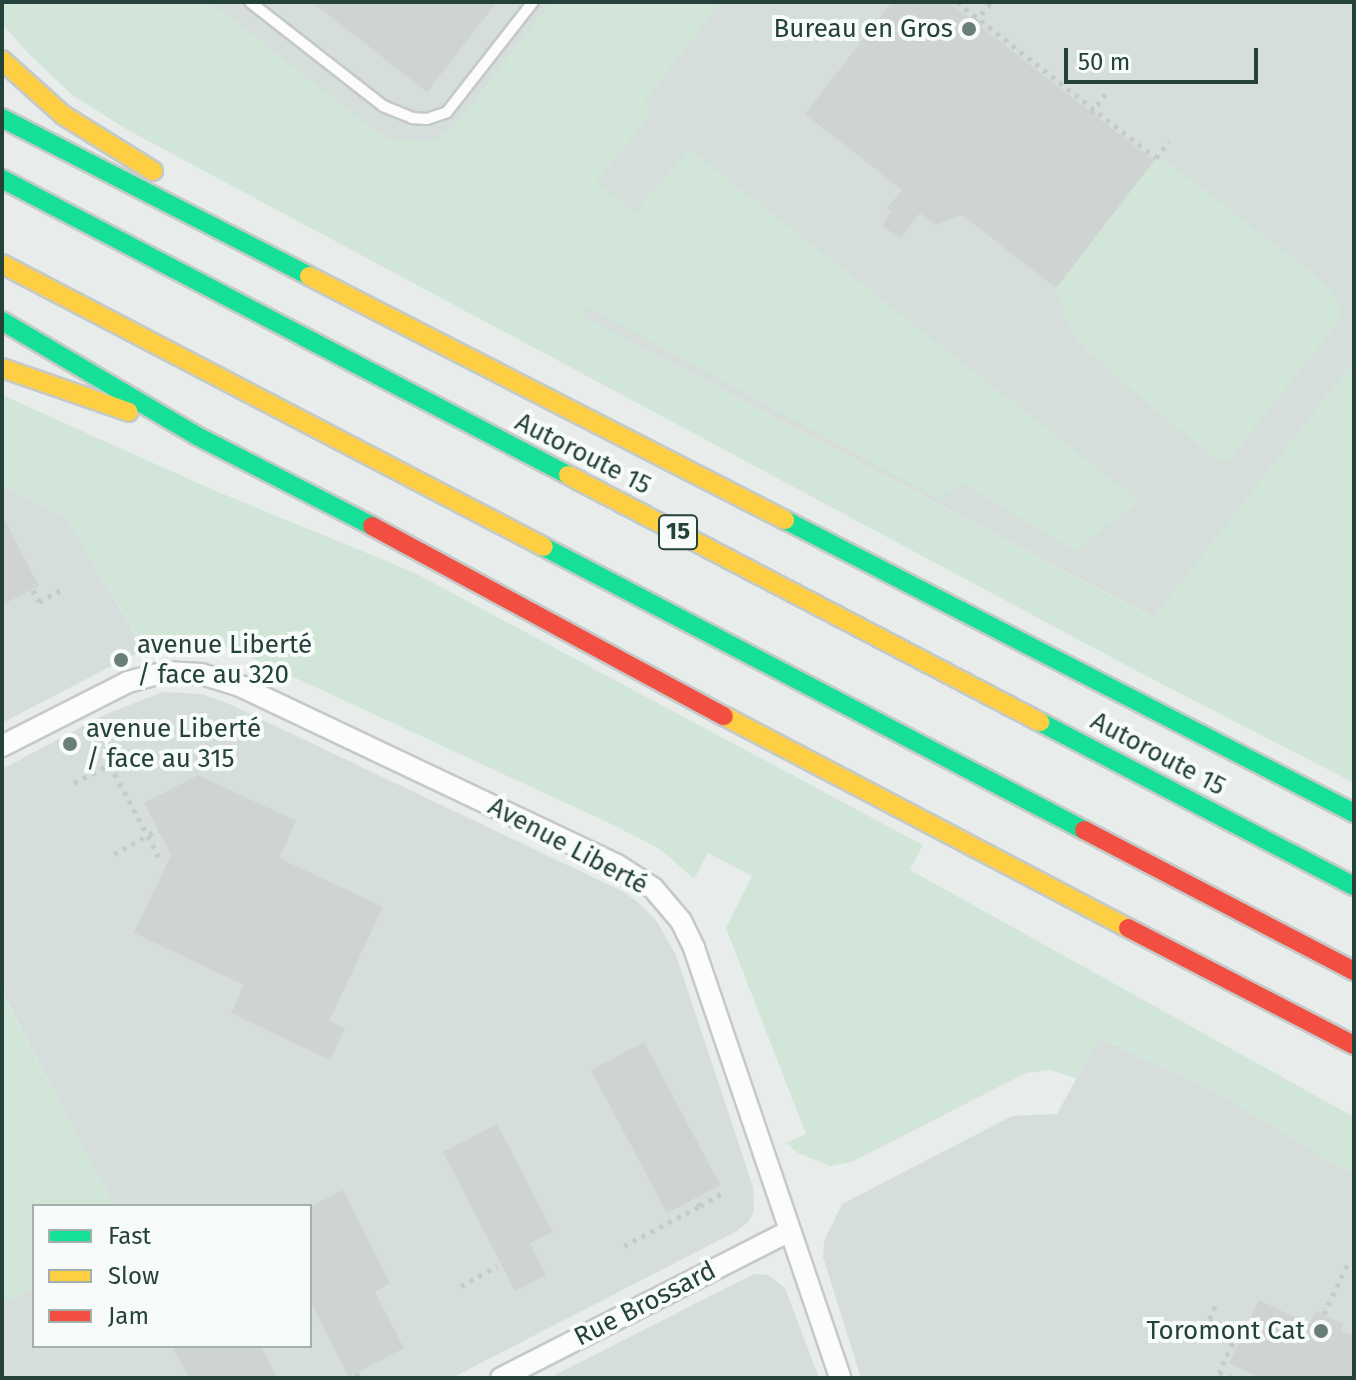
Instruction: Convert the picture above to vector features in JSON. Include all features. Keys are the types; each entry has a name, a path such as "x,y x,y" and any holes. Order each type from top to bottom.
{"highway":[{"path":"2,60 44,101 74,123 168,179"},
{"path":"2,118 1354,813"},
{"name":"Autoroute 15","path":"2,179 1354,886"},
{"path":"209,203 588,420"},
{"path":"2,264 1354,971"},
{"path":"2,321 197,436 431,557 788,751 1354,1045"},
{"path":"2,368 197,436"}],"street":[{"name":"Avenue Liberté","path":"2,746 128,682 165,672 201,674 240,686 635,876 668,903 694,948 840,1378"},
{"name":"Rue Brossard","path":"501,1378 789,1231"}],"lane":[{"path":"250,2 383,106 412,118 427,119 447,112 533,2"}],"path":[{"path":"957,2 1092,111 1156,158 1169,141"},
{"path":"976,20 991,2"},
{"path":"1092,111 1107,92"},
{"path":"33,590 39,602 64,588"},
{"path":"74,783 110,765 159,857"},
{"path":"114,854 158,830"},
{"path":"624,1246 721,1194"},
{"path":"695,1198 700,1206"},
{"path":"1324,1314 1347,1265"},
{"path":"461,1286 497,1266"},
{"path":"1215,1306 1209,1320 1237,1334 1219,1372 1232,1378"}],"shaded area":[{"path":"122,2 1354,2 1354,362 1154,618 582,316"},
{"path":"2,486 66,517 147,654 133,655 2,723"},
{"path":"163,692 202,694 227,703 624,892 639,903 656,920 676,955 753,1187 754,1210 749,1221 737,1231 452,1378 2,1378 2,1304 32,1288 32,1348 312,1348 312,1204 113,1204 3,994 8,992 2,981 2,769 106,714"},
{"path":"1099,1037 1225,1097 1354,1176 1354,1378 861,1378 823,1257 824,1241 842,1204 1012,1116 1057,1114"},
{"path":"754,1274 768,1275 785,1288 819,1378 549,1378"}],"green space":[{"path":"2,2 210,2 377,132 390,139 422,142 435,140 458,122 551,2 721,2 645,100 649,117 596,182 635,213 689,149 1139,501 1075,551 963,483 939,499 588,307 582,316 1153,618 1354,362 1354,783 1135,670 126,129 72,95 28,53 2,24"},
{"path":"1158,155 1312,273 1332,290 1342,311 1340,320 1233,455 1223,461 1217,460 1147,403 1086,349 1070,330 1056,288"},
{"path":"2,395 211,489 413,572 923,845 910,870 1354,1117 1354,1176 1225,1097 1100,1037 1076,1078 1050,1070 1026,1073 852,1162 830,1166 798,1153 786,1143 806,1134 726,928 752,876 708,853 694,879 660,849 607,822 224,645 192,636 141,643 66,517 2,486"},
{"path":"2,981 8,992 3,995 113,1204 32,1204 32,1288 2,1304"}],"building":[{"path":"312,2 497,2 427,92"},
{"path":"892,2 949,2 1154,161 1056,288 962,215 936,225 920,213 900,239 882,225 891,212 886,209 902,190 805,114"},
{"path":"2,515 39,586 2,605"},
{"path":"198,775 296,821 279,858 383,907 329,1021 345,1028 330,1060 231,1013 244,985 134,933 171,855 144,803"},
{"path":"644,1042 720,1185 667,1213 591,1070"},
{"path":"497,1124 553,1232 530,1243 546,1275 515,1291 443,1152"},
{"path":"343,1190 390,1283 375,1292 404,1348 349,1377 312,1305 312,1206"},
{"path":"1259,1300 1309,1324 1316,1311 1344,1324 1341,1330 1354,1336 1354,1378 1260,1378 1229,1363"},
{"path":"173,1348 262,1348 277,1378 189,1378"}],"traffic: fast":[{"path":"2,118 309,276"},
{"path":"2,179 568,475"},
{"path":"2,321 197,436 372,526"},
{"path":"785,520 1354,813"},
{"path":"544,547 1084,830"},
{"path":"1040,722 1354,886"}],"traffic: slow":[{"path":"2,60 63,115 153,171"},
{"path":"2,264 544,547"},
{"path":"309,276 785,520"},
{"path":"2,368 129,412"},
{"path":"568,475 1040,722"},
{"path":"724,716 1128,928"}],"traffic: jam":[{"path":"372,526 724,716"},
{"path":"1084,830 1354,971"},
{"path":"1128,928 1354,1045"}],"place":[{"name":"Bureau en Gros","path":"969,29"},
{"name":"avenue Liberté / face au 320","path":"121,660"},
{"name":"avenue Liberté / face au 315","path":"70,744"},
{"name":"Toromont Cat","path":"1321,1331"}]}
